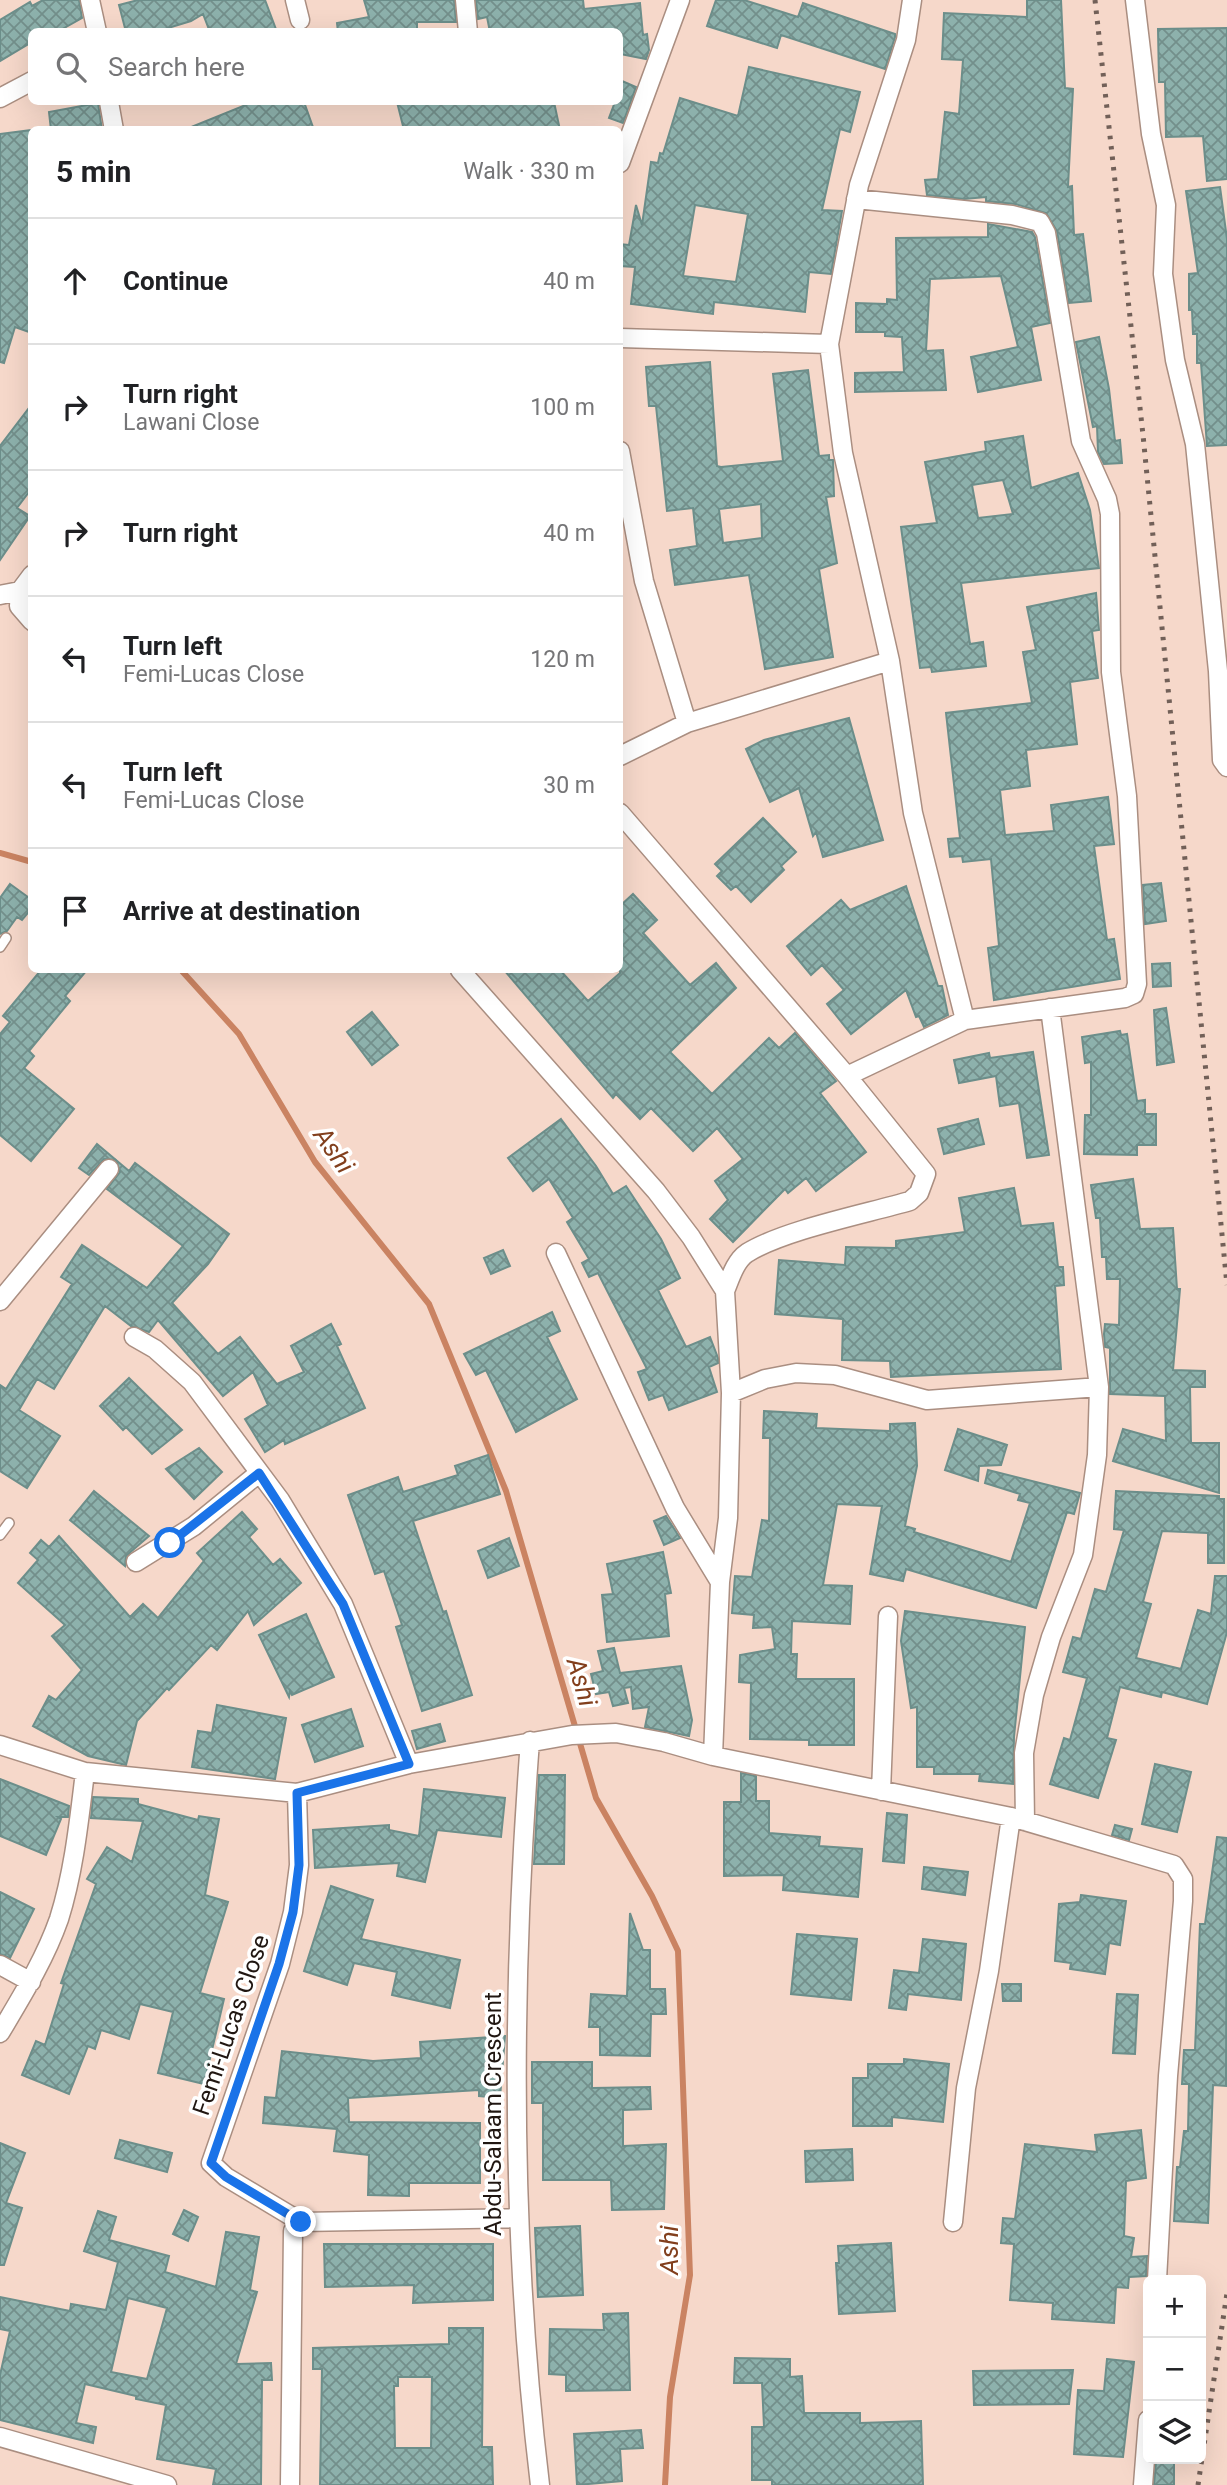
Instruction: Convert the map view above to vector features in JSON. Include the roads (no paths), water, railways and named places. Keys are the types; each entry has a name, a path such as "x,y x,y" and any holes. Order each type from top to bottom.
{"street":[{"path":"90,0 96,28"},
{"path":"295,0 300,20"},
{"path":"465,0 468,28"},
{"path":"623,155 680,0"},
{"path":"912,0 906,40 856,199 829,344 843,453 890,661 914,813 965,1020"},
{"path":"1135,0 1149,120 1166,205 1163,274 1175,360 1195,444 1218,671 1222,760 1227,767"},
{"path":"0,98 28,83"},
{"path":"110,105 113,126"},
{"path":"846,1076 965,1020 1125,998 1134,993 1137,984 1129,890 1127,796 1111,672 1110,514 1081,441 1046,233 1040,222 1012,215 856,199"},
{"path":"623,338 829,344"},
{"path":"623,467 644,581 687,723"},
{"path":"28,580 20,591 20,610 28,617"},
{"path":"0,596 20,591"},
{"path":"623,755 687,723 890,661"},
{"path":"623,816 846,1076 926,1174 919,1193 910,1201 790,1236 746,1254 738,1262 724,1291"},
{"path":"463,973 656,1191 691,1237 724,1291 731,1393 728,1518 720,1582 713,1756"},
{"path":"953,2222 966,2088 1018,1819 1024,1753 1034,1695 1051,1637 1083,1556 1097,1455 1098,1387 1050,1008"},
{"path":"0,1301 108,1169"},
{"path":"555,1252 675,1508 720,1582"},
{"path":"134,1336 155,1349 192,1382 259,1473 343,1604 409,1764"},
{"path":"731,1393 765,1379 796,1373 835,1375 927,1400 1098,1387"},
{"path":"136,1562 194,1526 259,1473"},
{"path":"881,1791 888,1616"},
{"path":"0,1745 85,1772 297,1793 409,1764 530,1741 616,1733 664,1742 713,1756 1018,1819 1174,1865 1183,1879 1157,2275"},
{"name":"Abdu-Salaam Crescent","path":"530,1741 519,1895 517,2218 528,2386 540,2485"},
{"path":"0,2033 31,1982 58,1920 71,1875 85,1772"},
{"name":"Femi-Lucas Close","path":"297,1793 299,1865 293,1912 279,1964 211,2163 226,2177 301,2222"},
{"path":"0,1965 31,1982"},
{"path":"290,2485 293,2231 301,2222 517,2218"},
{"path":"0,2437 167,2485"},
{"path":"1143,2485 1145,2464"}],"lane":[{"path":"0,947 6,938"},
{"path":"0,1535 9,1522"}],"waterway":[{"name":"Ashi","path":"0,853 28,861"},
{"name":"Ashi","path":"184,973 239,1034 315,1162 429,1304 506,1491 596,1798 652,1896 678,1951 690,2275 670,2397 665,2485"}],"railway":[{"path":"1095,0 1143,435 1227,1285"},
{"path":"1198,2485 1227,2293"}]}
